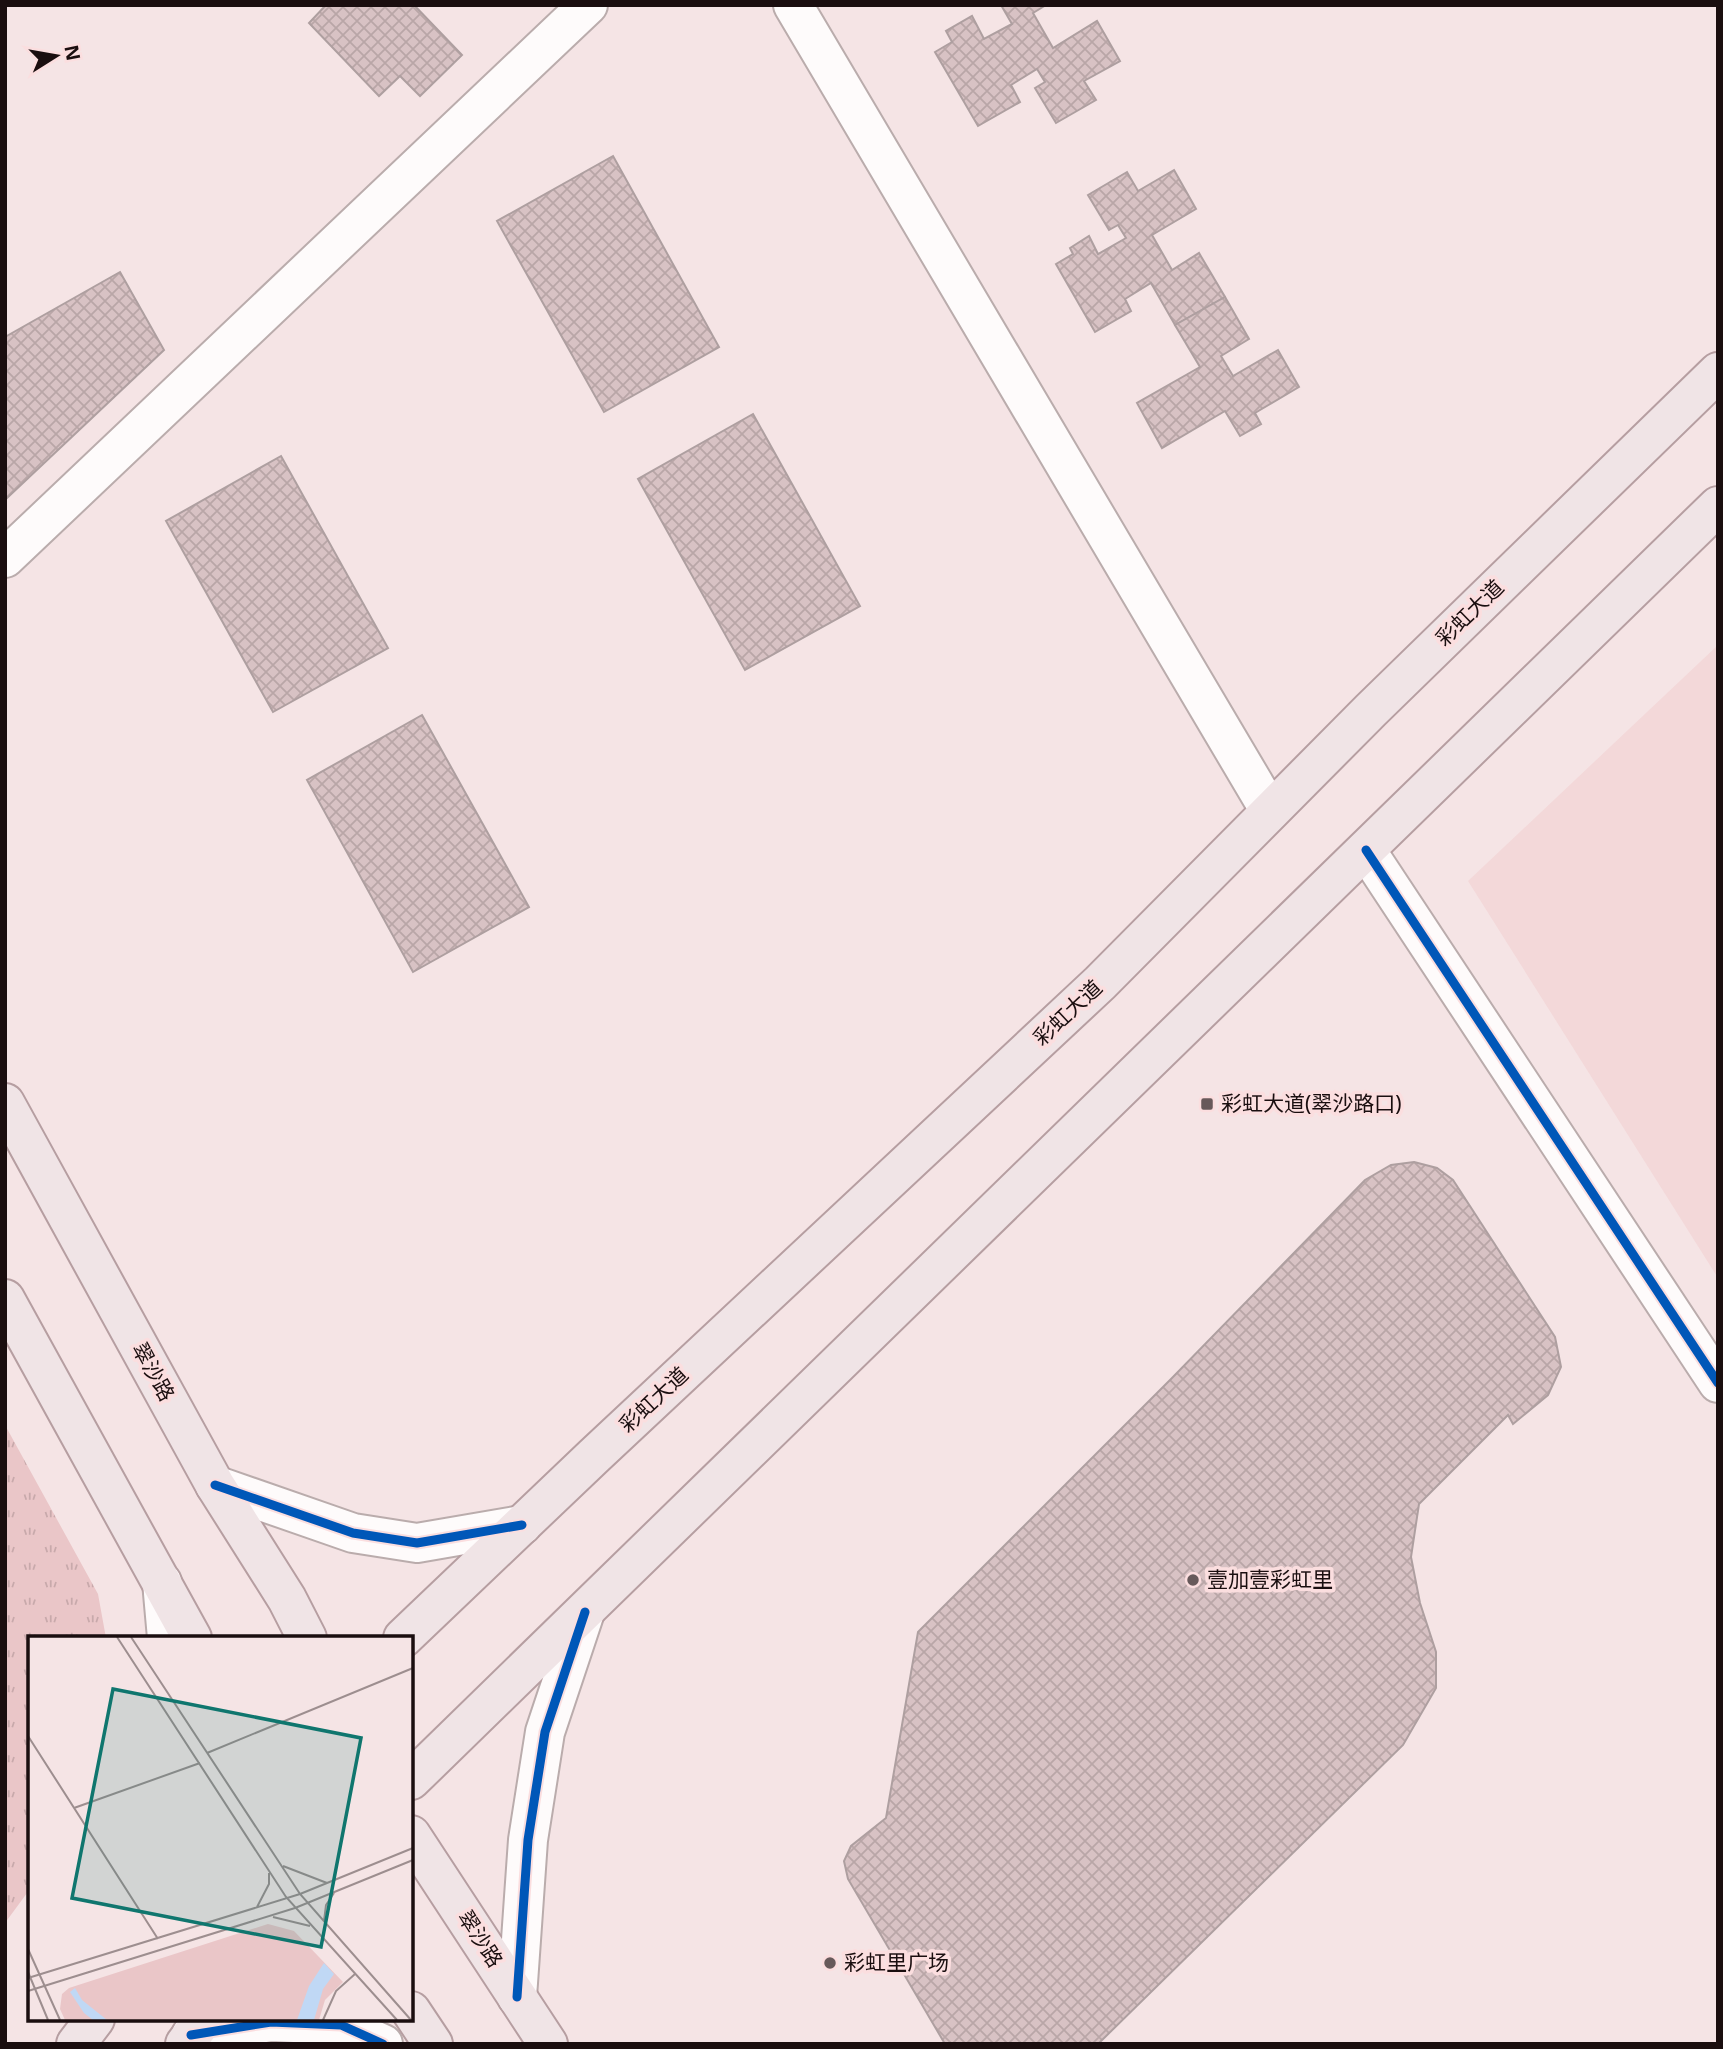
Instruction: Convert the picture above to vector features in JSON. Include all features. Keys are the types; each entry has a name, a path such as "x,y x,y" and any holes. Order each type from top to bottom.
{"main road":[{"name":"彩虹大道","path":"405,1636 1100,983 1270,811 1718,372"},
{"path":"413,1778 1718,506"},
{"name":"翠沙路","path":"5,1104 215,1485 287,1599 306,1636"},
{"path":"5,1298 191,1636"},
{"name":"翠沙路","path":"413,1838 548,2044"},
{"path":"413,2014 433,2044"},
{"path":"76,2044 93,2021"}],"street":[{"path":"5,558 587,5"},
{"path":"793,5 1270,811"},
{"path":"1366,850 1718,1383"},
{"path":"215,1485 353,1533 417,1543 522,1525"},
{"path":"162,1582 167,1636"},
{"path":"517,1997 528,1840 545,1732 585,1612"},
{"path":"194,2033 271,2022 341,2025 383,2044"}],"shaded area":[{"path":"1718,645 1718,1278 1468,881"}],"green space":[{"path":"5,1425 98,1594 106,1636 28,1636 28,1892 5,1923"}],"building":[{"path":"326,5 414,5 462,55 420,96 400,76 379,96 309,23"},
{"path":"1001,5 1046,5 1033,13 1053,48 1097,21 1120,61 1084,81 1096,100 1056,123 1035,88 1045,82 1037,69 1011,85 1020,102 978,126 935,52 952,42 946,31 972,16 984,39 1012,24"},
{"path":"613,156 719,347 604,412 497,221"},
{"path":"1174,170 1196,209 1152,235 1172,270 1199,253 1225,297 1175,325 1151,283 1125,299 1131,311 1095,332 1056,264 1073,254 1070,248 1089,236 1098,254 1126,238 1118,225 1109,230 1088,195 1127,172 1138,191"},
{"path":"120,272 164,350 5,500 5,337"},
{"path":"1225,297 1249,339 1221,356 1233,376 1278,350 1299,387 1255,413 1261,424 1240,436 1225,411 1162,448 1137,403 1200,367 1175,325"},
{"path":"753,414 860,606 745,670 638,479"},
{"path":"281,456 388,648 273,712 166,521"},
{"path":"422,715 529,907 413,972 307,780"},
{"name":"壹加壹彩虹里","path":"1414,1162 1437,1168 1453,1180 1555,1337 1561,1367 1548,1395 1513,1424 1508,1415 1419,1504 1411,1557 1420,1603 1436,1652 1436,1688 1403,1745 1098,2044 945,2044 848,1879 844,1861 851,1846 886,1818 918,1632 1365,1180 1391,1165"}],"cycle path":[{"path":"1366,850 1718,1383"},
{"path":"215,1485 353,1533 417,1543 522,1525"},
{"path":"517,1997 528,1840 545,1732 585,1612"},
{"path":"191,2035 271,2022 341,2025 383,2044"}],"place":[{"name":"彩虹大道(翠沙路口)","path":"1207,1104"},
{"name":"壹加壹彩虹里","path":"1193,1580"},
{"name":"彩虹里广场","path":"830,1963"}]}
